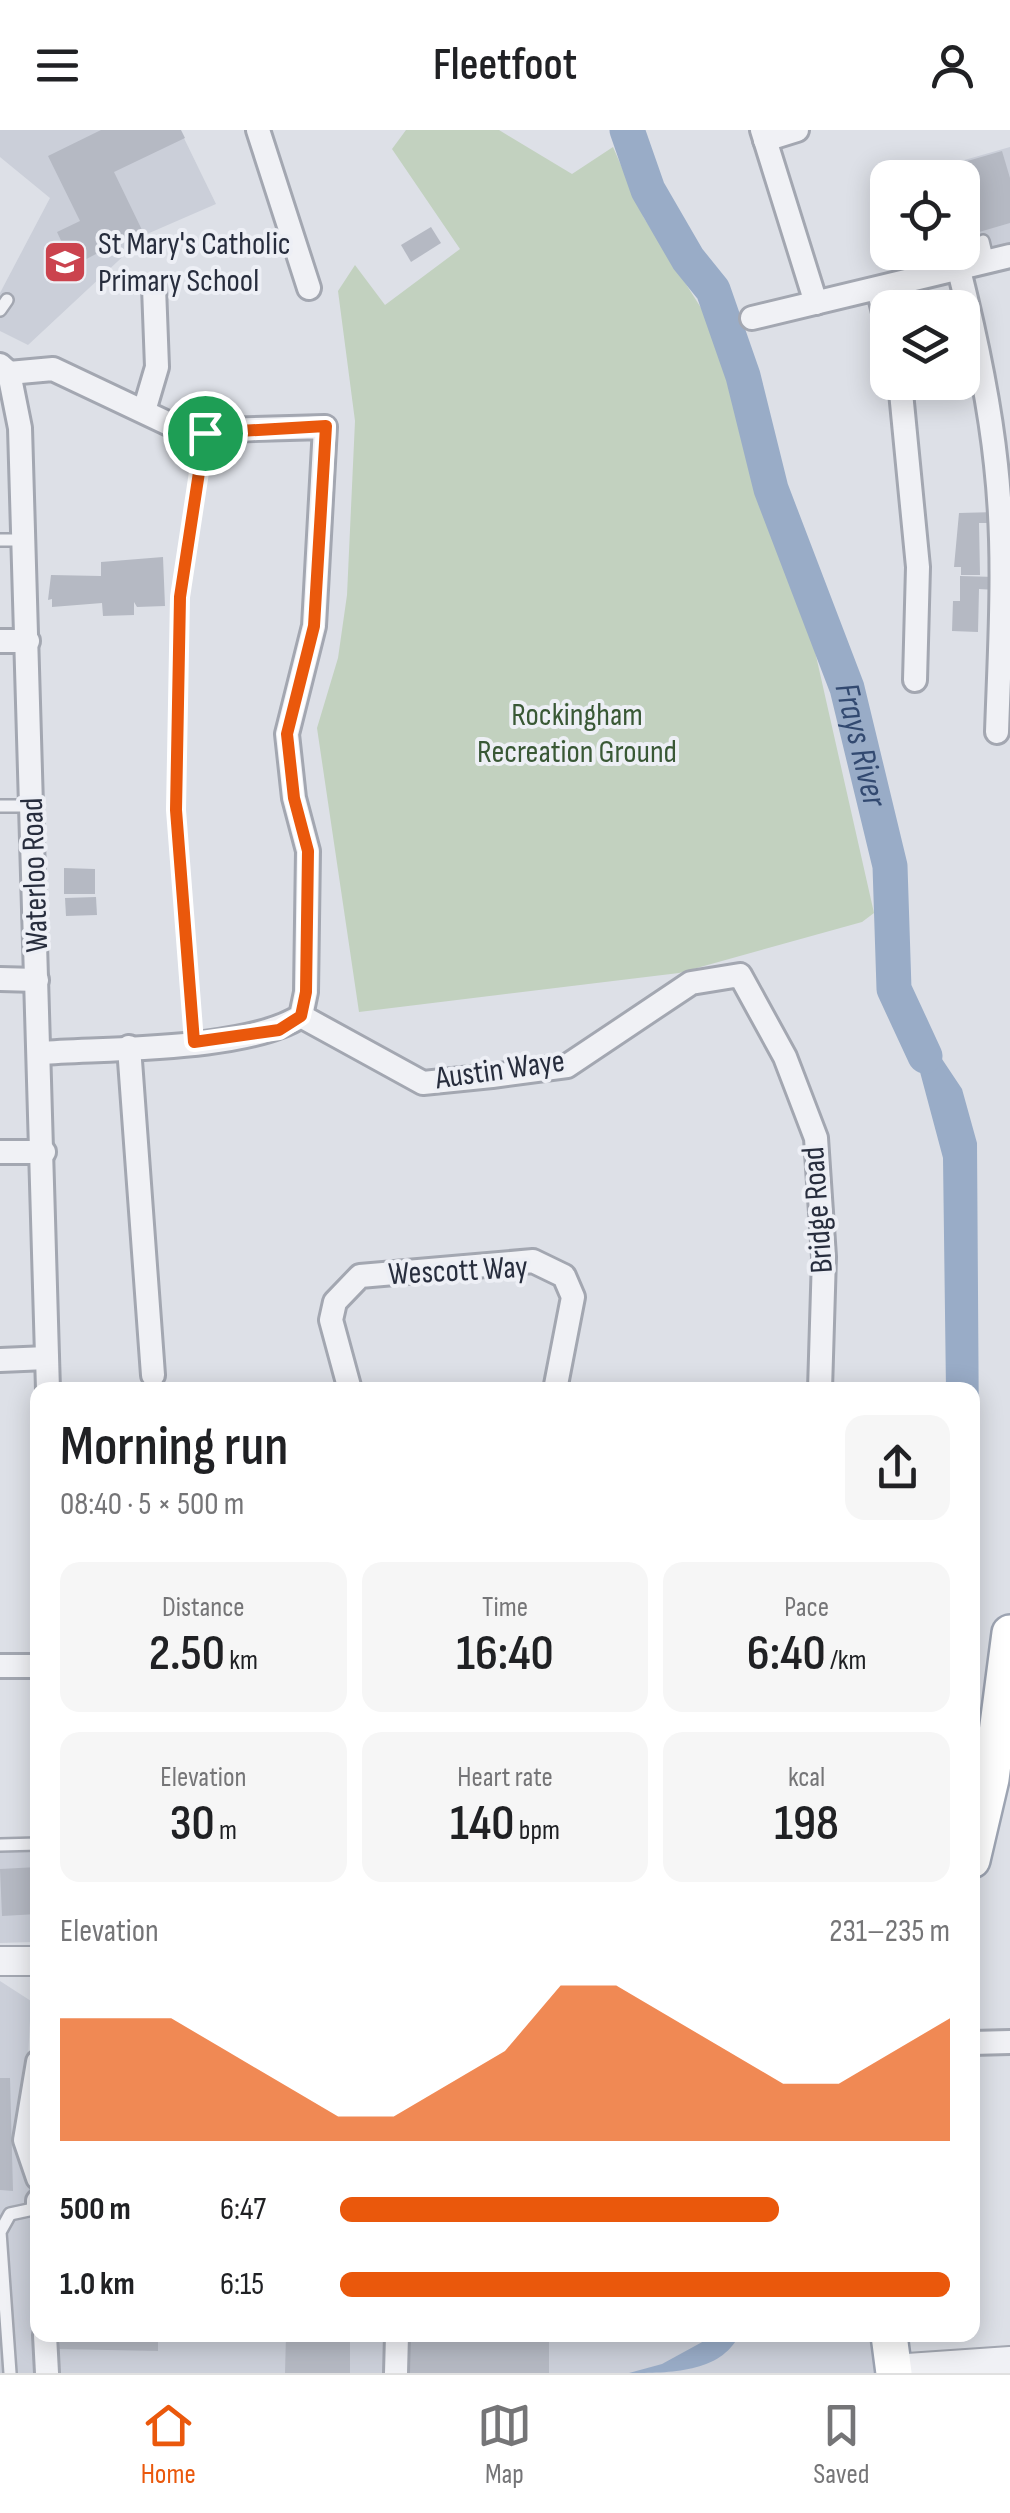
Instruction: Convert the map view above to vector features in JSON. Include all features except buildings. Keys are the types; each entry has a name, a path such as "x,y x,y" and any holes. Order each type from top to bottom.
{"main road":[{"path":"980,1819 1008,1676 1010,1633"}],"street":[{"path":"258,130 309,288"},
{"path":"796,130 763,135 816,303"},
{"path":"752,318 878,289 933,270"},
{"path":"949,270 979,352 997,468 1002,607 997,732"},
{"path":"144,411 158,367 154,287"},
{"path":"4,369 53,368 184,431 326,426 314,626 287,734 294,798 308,851 306,992 301,1016 279,1030 194,1042 41,1053"},
{"name":"Waterloo Road","path":"4,369 20,428 26,540 48,1382"},
{"path":"902,400 923,665"},
{"path":"0,642 28,641"},
{"name":"Austin Waye","path":"301,1016 423,1082 567,1066 692,983 740,975 748,984"},
{"path":"0,979 38,980"},
{"name":"Bridge Road","path":"748,984 785,1058 816,1138 824,1257 820,1382"},
{"path":"129,1047 153,1375"},
{"path":"0,1152 44,1152"},
{"name":"Wescott Way","path":"348,1382 331,1320 335,1302 360,1276 533,1261 564,1276 572,1297 556,1382"},
{"path":"0,1360 47,1358"},
{"path":"0,1666 30,1666"},
{"path":"0,1962 30,1961"},
{"path":"980,2043 1010,2042"},
{"path":"30,2110 25,2140 30,2155"},
{"path":"45,2342 47,2373"},
{"path":"396,2373 397,2342"},
{"path":"892,2359 1010,2361"}],"lane":[{"path":"194,1042 176,810 179,636 180,597 205,433"},
{"path":"0,540 26,540"},
{"path":"0,806 33,806"},
{"path":"0,1845 30,1844"},
{"path":"10,2373 0,2232 10,2214 30,2208"}],"shaded area":[{"name":"St Mary's Catholic Primary School","path":"0,130 180,130 216,204 147,234 28,345 0,331 0,293 50,198 0,157"},
{"path":"1010,147 1010,260 980,268 980,160 964,160"},
{"path":"929,270 971,270 932,280"},
{"path":"30,1837 30,1942 0,1943 0,1838"},
{"path":"0,1981 30,2000 26,2098 30,2098 30,2342 889,2342 892,2373 0,2373"}],"green space":[{"name":"Rockingham Recreation Ground","path":"406,130 499,130 572,174 613,147 644,218 710,322 777,542 812,638 874,913 862,922 679,973 359,1012 317,728 338,658 347,595 355,421 338,291 355,265 385,305 460,249 392,149"}],"water":[{"path":"920,1012 942,1059 962,1089 977,1143 979,1382 946,1382 943,1158 920,1072 898,1016"},
{"path":"702,2342 735,2342 707,2364 677,2371 629,2373 662,2364"}],"waterway":[{"name":"Frays River","path":"627,130 648,190 688,259 713,290 743,376 771,489 847,688 890,866 894,989 925,1056"}],"place":[{"name":"St Mary's Catholic Primary School","path":"65,262"}],"route":[{"path":"326,426 314,626 287,734 294,798 308,851 306,992 301,1016 279,1030 194,1042 176,810 180,597 205,433 326,426"}]}
